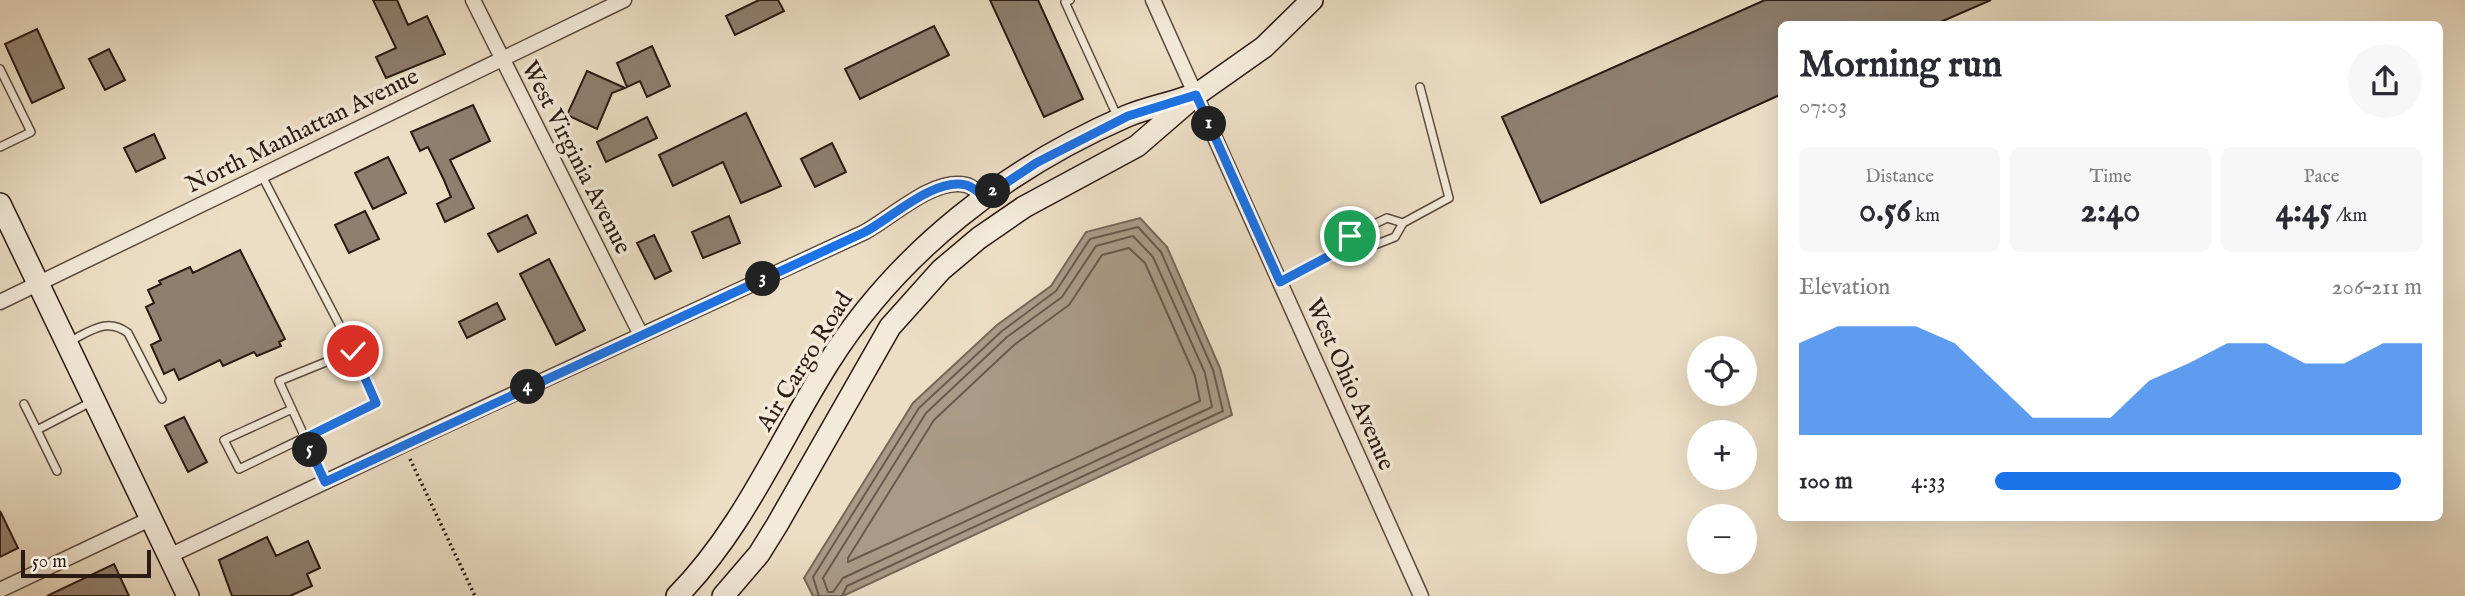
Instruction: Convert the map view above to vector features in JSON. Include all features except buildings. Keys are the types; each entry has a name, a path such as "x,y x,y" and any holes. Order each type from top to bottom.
{"street":[{"name":"West Virginia Avenue","path":"473,0 641,335"},
{"name":"North Manhattan Avenue","path":"0,302 624,0"},
{"name":"West Ohio Avenue","path":"1154,0 1421,596"},
{"name":"Air Cargo Road","path":"723,596 759,554 890,327 912,300 979,238 1024,207 1137,146 1196,95 1264,47 1312,0"},
{"name":"Air Cargo Road","path":"677,596 735,526 829,362 875,296 910,259 985,197 1036,163 1119,120 1196,95"},
{"path":"169,556 865,232 929,192 950,184 967,185 985,197"},
{"path":"0,204 188,596"},
{"path":"0,590 150,519"}],"lane":[{"path":"1070,0 1065,2 1119,120"},
{"path":"0,69 31,132 0,147"},
{"path":"1346,247 1357,252 1395,237 1403,223 1449,198 1420,88"},
{"path":"262,175 353,351 376,403 239,469 225,440 292,409"},
{"path":"1280,282 1346,247 1350,236 1387,218 1403,223"},
{"path":"66,342 105,324 119,326 128,333 162,399"},
{"path":"325,482 279,381 353,351"},
{"path":"37,430 94,401"},
{"path":"24,404 57,471"}],"path":[{"path":"403,445 475,596"}],"water":[{"path":"1140,218 1167,247 1220,368 1232,415 843,596 813,596 804,578 913,403 997,325 1051,286 1086,232"}],"route":[{"path":"353,351 376,403 305,438 325,482 865,232 929,192 950,184 967,185 985,197 1036,163 1128,116 1196,95 1280,282 1346,247 1350,236"}]}
